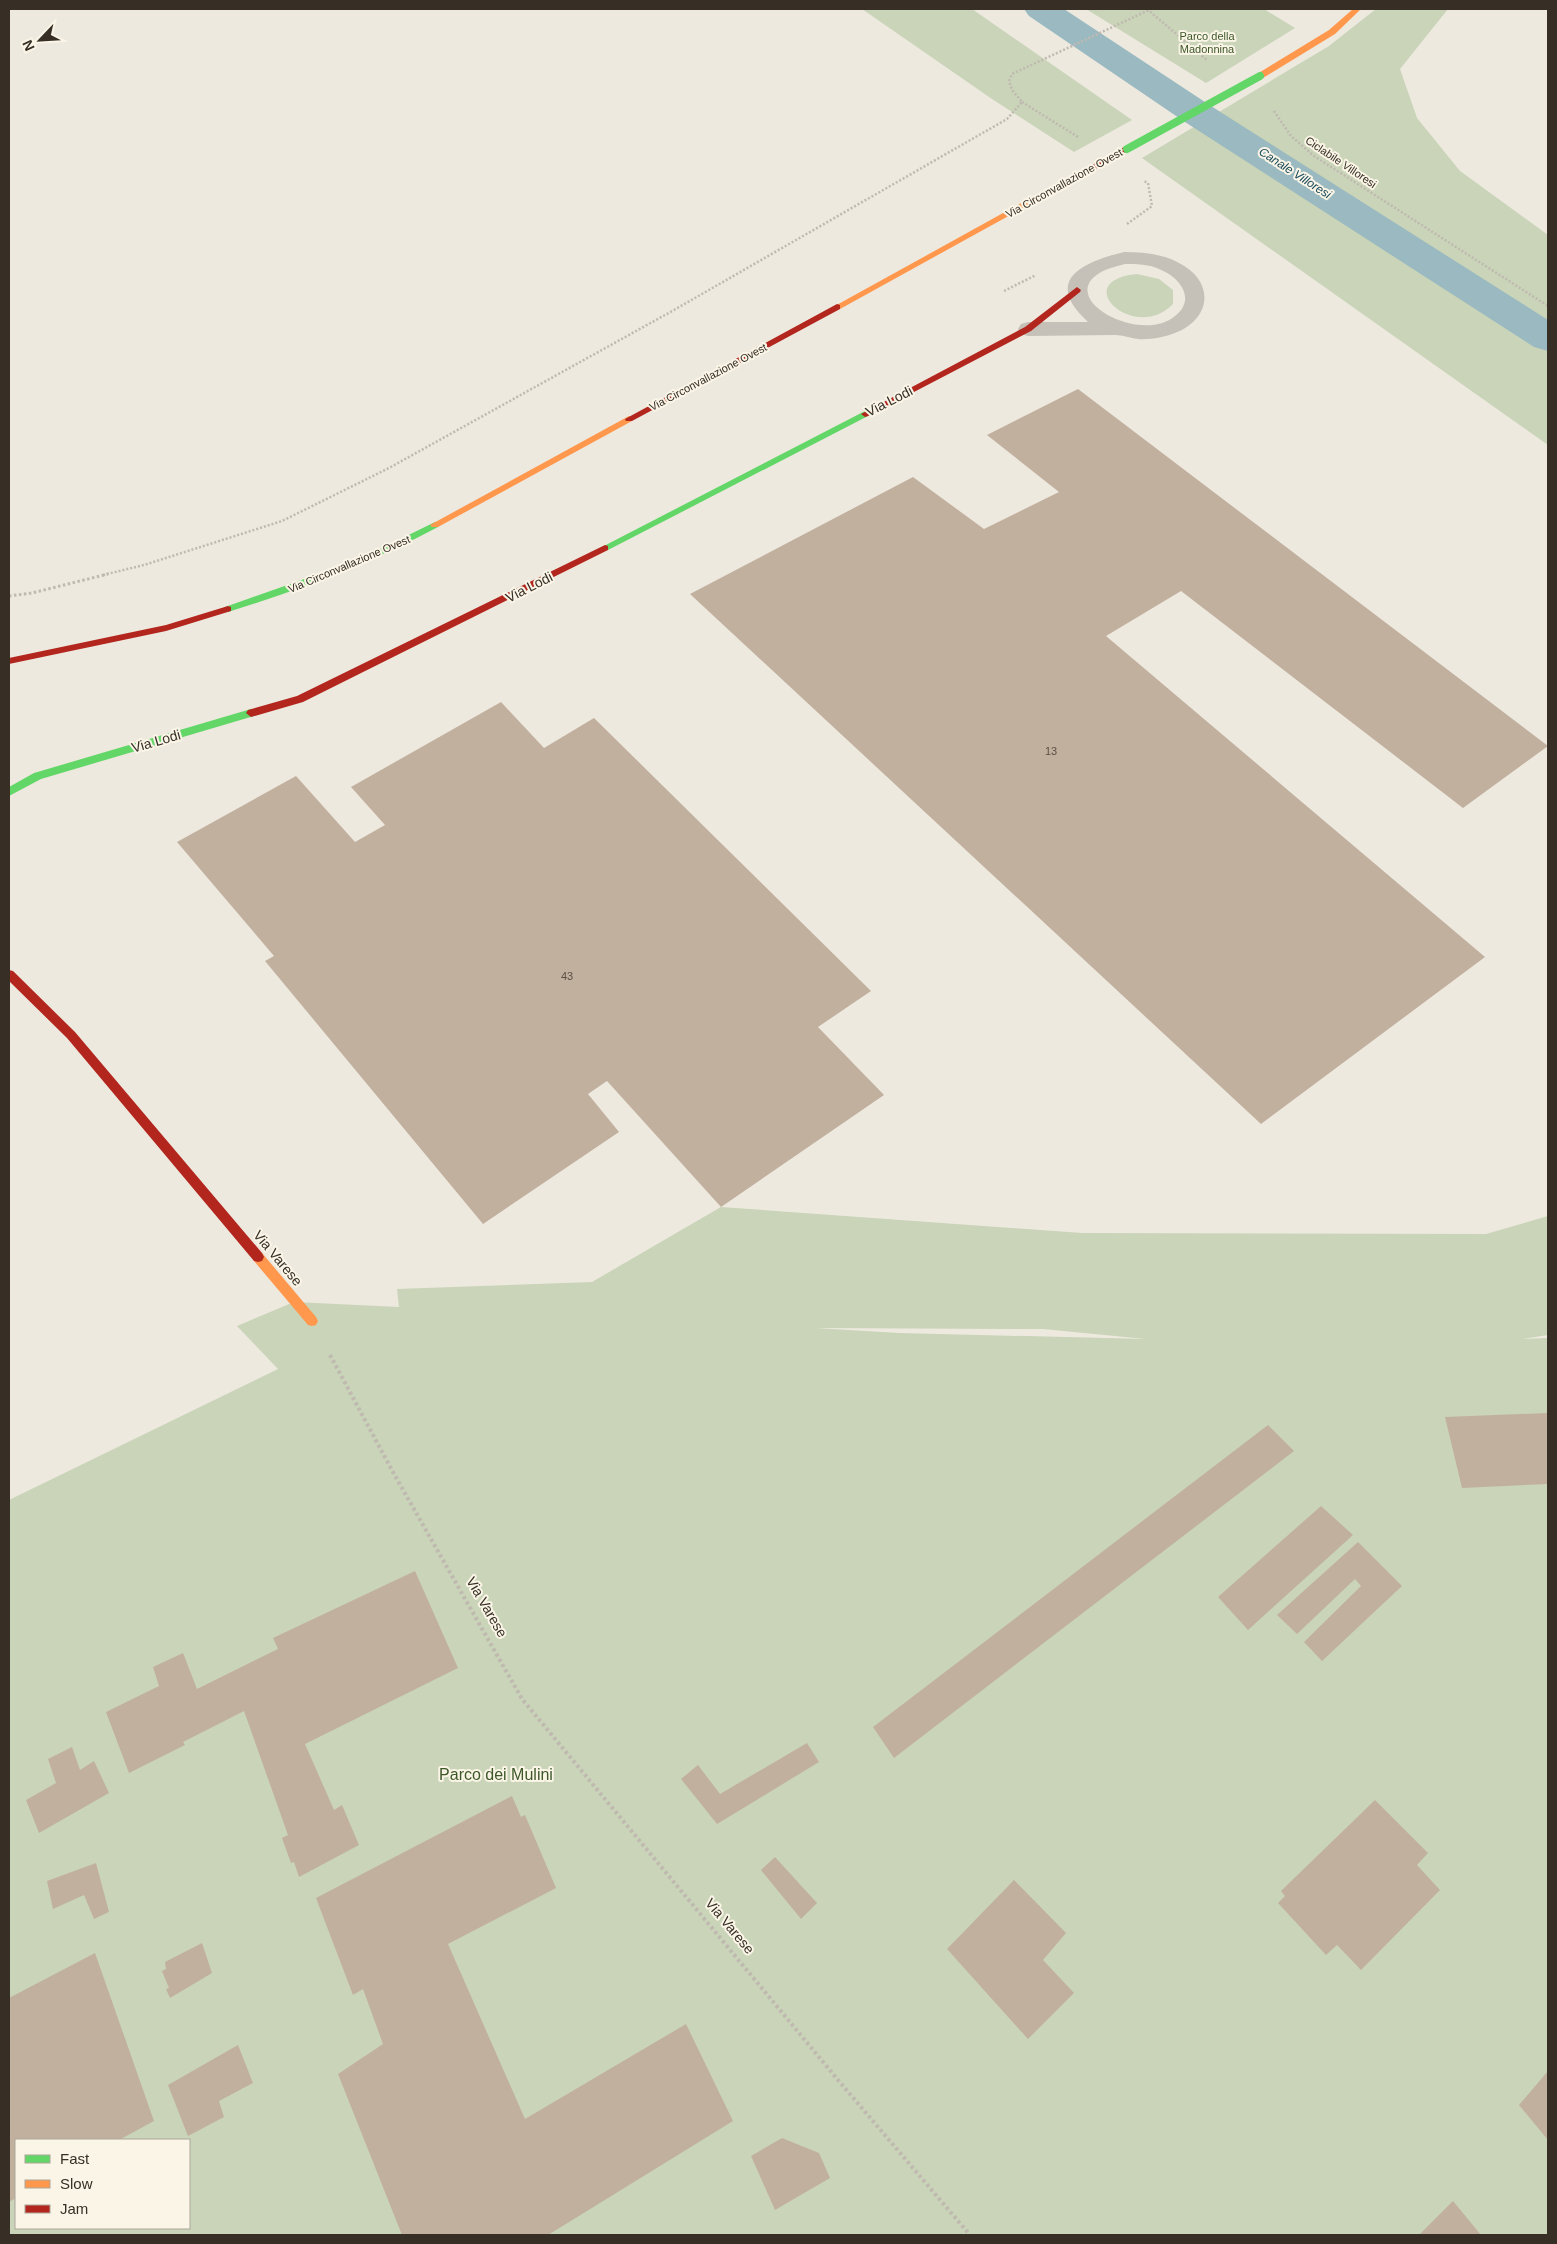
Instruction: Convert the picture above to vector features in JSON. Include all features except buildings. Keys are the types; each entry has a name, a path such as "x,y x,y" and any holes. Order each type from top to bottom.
{"main road":[{"name":"Via Circonvallazione Ovest","path":"9,659 166,628 287,591 402,543 1260,76 1332,32 1357,9"},
{"name":"Via Lodi","path":"9,792 38,776 300,699 592,555 1028,329 1077,290"},
{"name":"Via Varese","path":"9,974 72,1035 312,1321"}],"street":[{"path":"1124,258 1144,258 1163,263 1179,271 1190,282 1196,294 1195,306 1188,318 1174,326 1157,332 1137,332 1118,329 1100,323 1087,313 1079,302 1077,290 1081,278 1091,268 1106,261 1124,258"},
{"name":"Via Lodi","path":"1028,329 1118,329"}],"path":[{"path":"9,596 32,593 144,565 282,521 389,468 674,310 1006,119 1022,102 1012,90 1009,81 1012,74 1148,10 1212,65"},
{"name":"Ciclabile Villoresi","path":"1273,108 1284,129 1295,142 1314,156 1548,306"},
{"name":"Via Varese","path":"312,1321 394,1474 522,1700 838,2080 970,2235"}],"green space":[{"path":"862,9 972,9 1132,120 1074,152 992,99"},
{"name":"Parco della Madonnina","path":"1086,9 1264,9 1295,28 1206,83"},
{"path":"1376,9 1448,9 1400,69 1417,118 1460,171 1548,235 1548,445 1142,158 1329,46"},
{"path":"1137,274 1159,279 1173,290 1173,304 1158,314 1142,317 1126,314 1115,307 1108,297 1108,287 1117,279"},
{"name":"Parco dei Mulini","path":"721,1207 1082,1233 1486,1234 1548,1216 1548,1335 1523,1339 1548,1338 1548,2235 9,2235 9,1500 278,1369 237,1326 294,1302 399,1307 397,1289 592,1282","holes":["815,1328 1043,1329 1146,1339 899,1333"]}],"waterway":[{"name":"Canale Villoresi","path":"1041,9 1198,114 1548,338"}],"traffic: fast":[{"path":"1127,149 1260,76"},
{"path":"605,548 865,414"},
{"path":"228,609 281,592 360,562 435,525"},
{"path":"9,792 38,776 251,713"}],"traffic: slow":[{"path":"1260,76 1332,32 1357,9"},
{"path":"837,307 1037,198"},
{"path":"435,525 629,419"},
{"path":"258,1257 312,1321"}],"traffic: jam":[{"path":"1037,198 1127,149"},
{"path":"865,414 1028,329 1077,290"},
{"path":"629,419 837,307"},
{"path":"251,713 300,699 605,548"},
{"path":"9,661 166,628 228,609"},
{"path":"9,974 71,1035 258,1257"}]}
